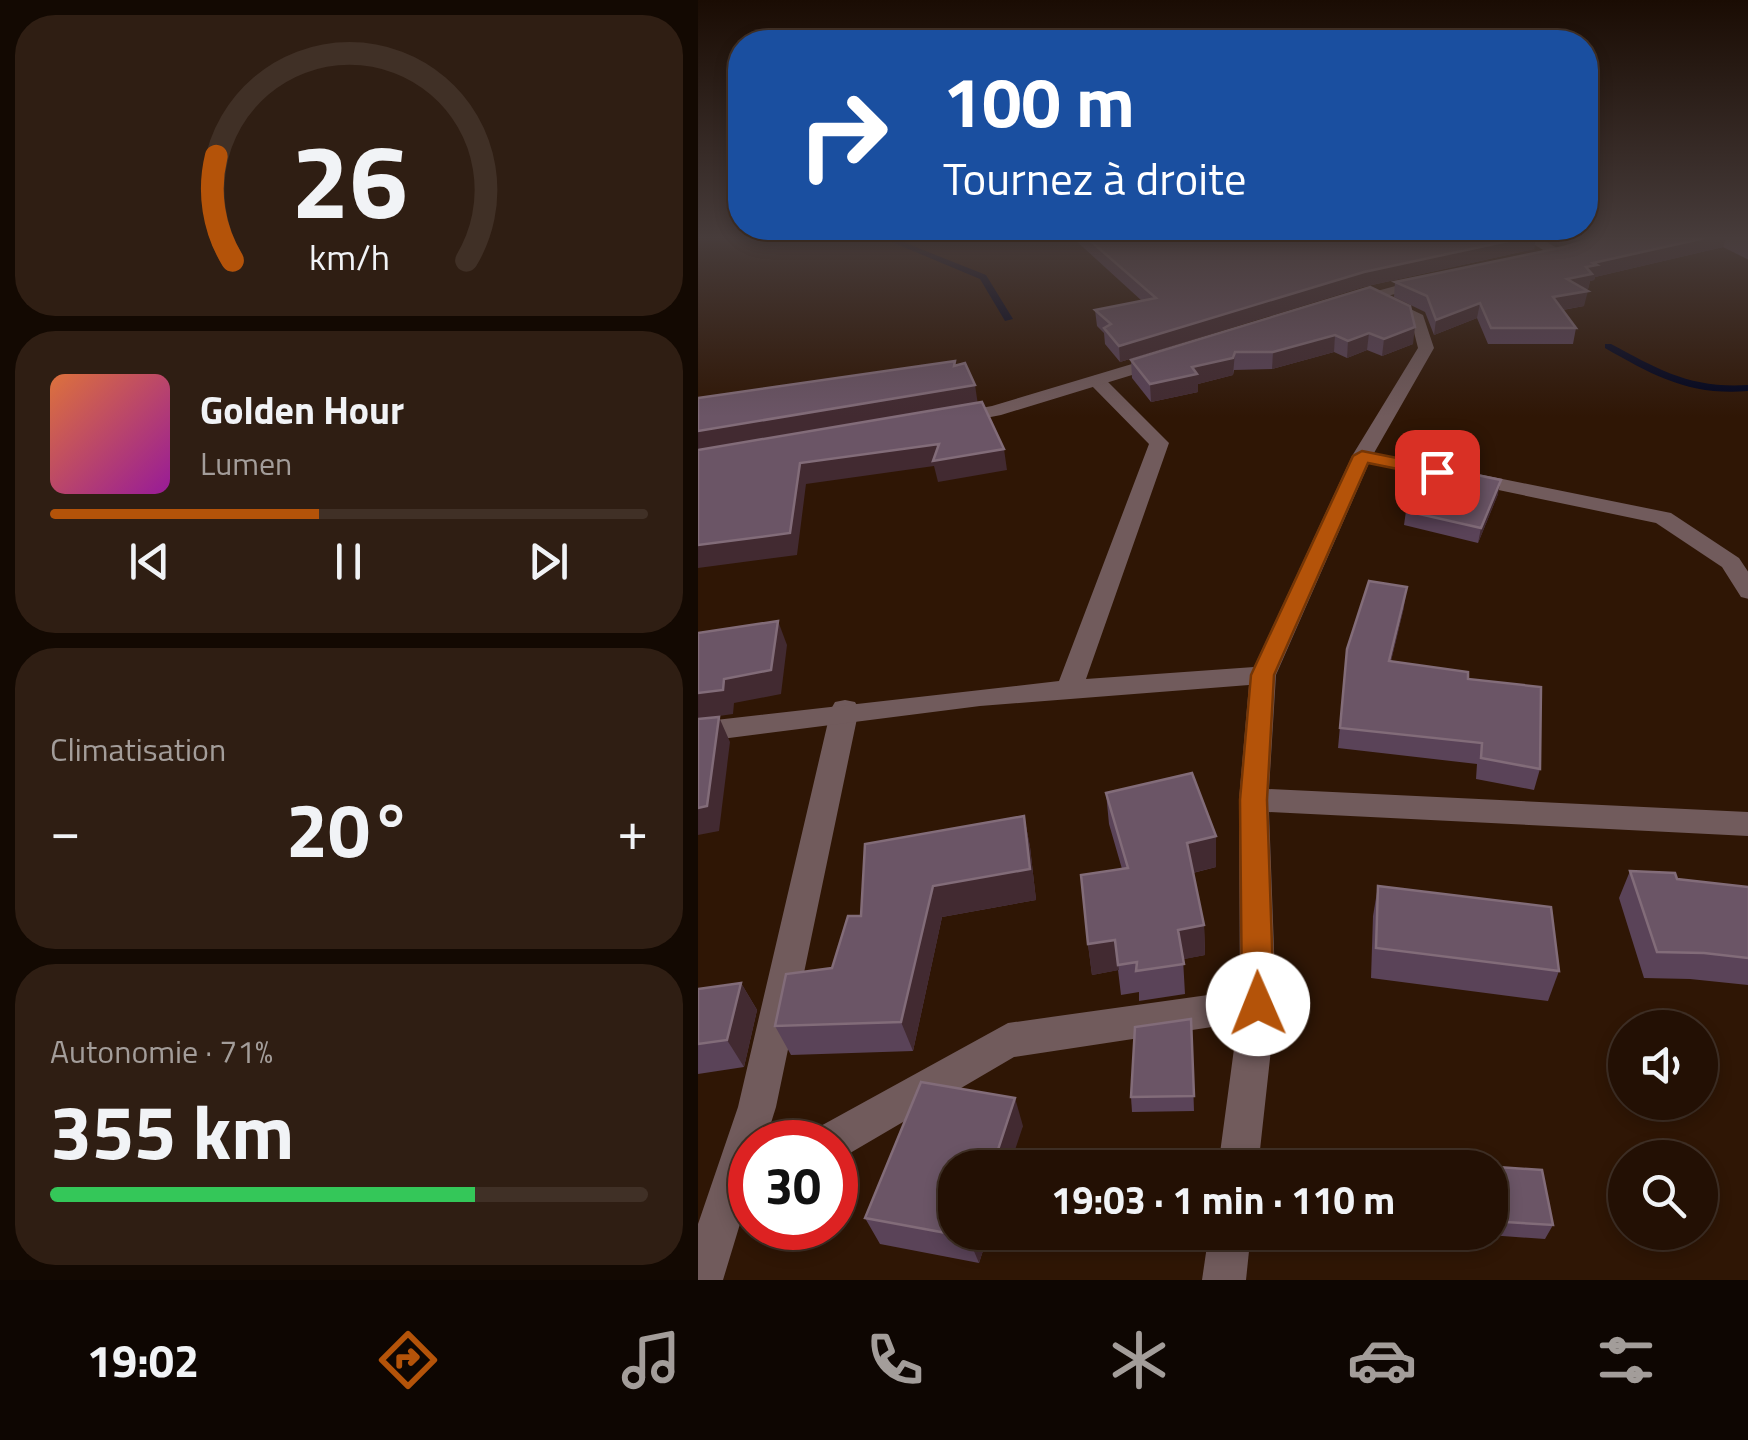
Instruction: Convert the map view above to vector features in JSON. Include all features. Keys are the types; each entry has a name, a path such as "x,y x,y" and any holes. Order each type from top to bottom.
{"street":[{"path":"1333,306 1358,298"},
{"path":"1240,1150 1258,1004 1254,800 1262,675 1362,456 1426,348 1418,318 1377,298"},
{"path":"940,421 996,411 1187,352"},
{"path":"1070,687 1158,443 1096,380"},
{"path":"1362,456 1663,518 1731,563 1748,592"},
{"path":"698,732 845,709 1070,687 1262,675"},
{"path":"754,1120 845,709"},
{"path":"1254,800 1748,824"},
{"path":"858,1126 1008,1040 1258,1004"},
{"path":"701,1280 728,1206"},
{"path":"1224,1280 1228,1250"}],"building":[{"path":"1156,298 1279,298 1119,346 1104,328 1111,324 1095,310"},
{"path":"1335,298 1393,298 1410,306 1415,327 1384,339 1369,333 1348,341 1335,335 1273,352 1235,352 1233,358 1192,367 1197,374 1150,384 1131,360"},
{"path":"1428,298 1554,298 1576,328 1491,328 1480,303 1436,320"},
{"path":"955,361 954,366 965,363 975,385 698,431 698,398"},
{"path":"982,402 1004,449 933,461 939,444 800,463 790,533 698,545 698,450"},
{"path":"1443,468 1501,480 1481,528 1406,511"},
{"path":"1369,581 1407,587 1389,661 1468,672 1468,679 1541,687 1540,769 1481,758 1482,743 1340,728 1347,649"},
{"path":"778,621 771,670 724,679 723,690 698,693 698,633"},
{"path":"719,717 707,806 698,808 698,719"},
{"path":"1192,773 1216,836 1187,843 1204,925 1178,930 1184,964 1136,971 1137,962 1118,965 1115,940 1088,944 1081,875 1128,868 1106,793"},
{"path":"1024,816 1030,869 933,886 901,1022 775,1026 786,974 832,968 848,916 861,916 865,844"},
{"path":"1630,871 1675,873 1677,879 1749,887 1749,958 1657,952"},
{"path":"1378,886 1551,907 1559,971 1376,948"},
{"path":"741,983 727,1040 698,1044 698,989"},
{"path":"1191,1019 1194,1096 1131,1097 1135,1027"},
{"path":"921,1082 1015,1098 998,1150 938,1150 938,1231 865,1218"},
{"path":"1508,1168 1542,1170 1553,1225 1508,1222"}],"waterway":[{"path":"995,298 1008,319"},
{"path":"1608,346 1691,385 1728,390 1749,388"}],"route":[{"path":"1258,1004 1254,800 1262,675 1362,456 1437,472"}]}
